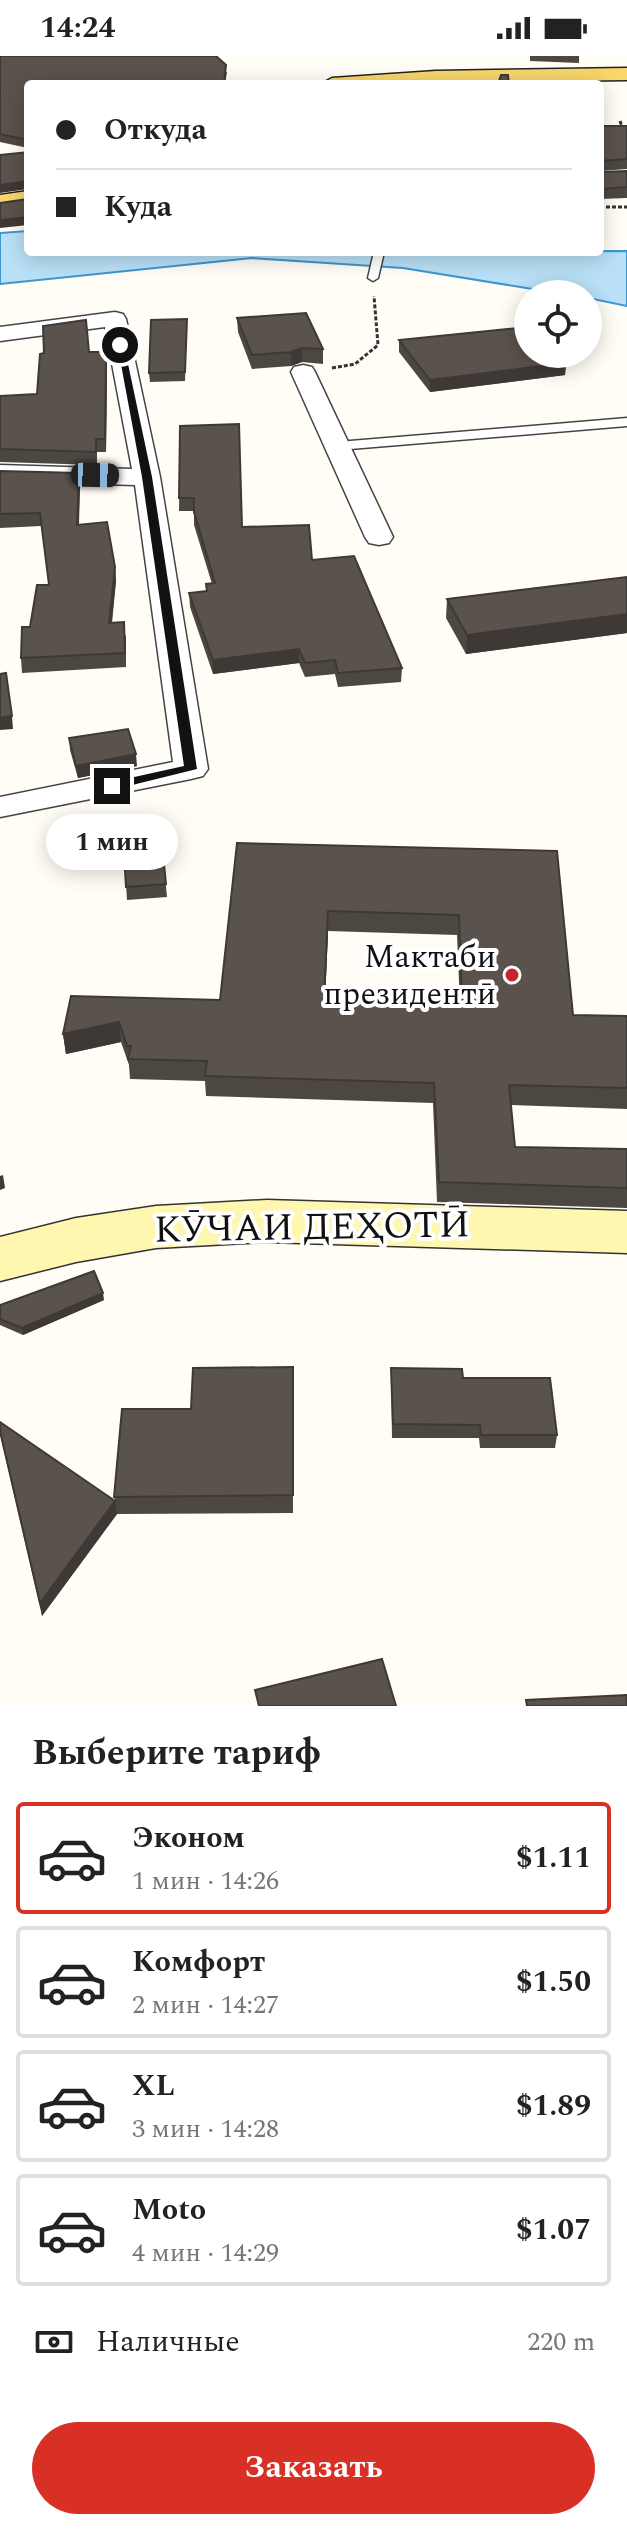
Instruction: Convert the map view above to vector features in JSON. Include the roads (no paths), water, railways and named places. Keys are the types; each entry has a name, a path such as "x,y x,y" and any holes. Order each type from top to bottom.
{"main road":[{"path":"391,80 627,74"},
{"path":"0,202 24,199"},
{"name":"КӮЧАИ ДЕҲОТӢ","path":"0,1259 76,1240 156,1227 267,1221 627,1232"}],"street":[{"path":"0,334 115,319 147,477 191,769 0,807"},
{"path":"303,372 379,537"},
{"path":"0,473 147,477"}],"lane":[{"path":"373,278 378,256"},
{"path":"338,446 627,422"}],"water":[{"path":"24,231 24,256 604,256 604,251 627,251 627,306 602,301 602,280 514,280 514,286 403,268 252,258 0,284 0,233"}],"place":[{"name":"Мактаби президентӣ","path":"512,975"}]}
